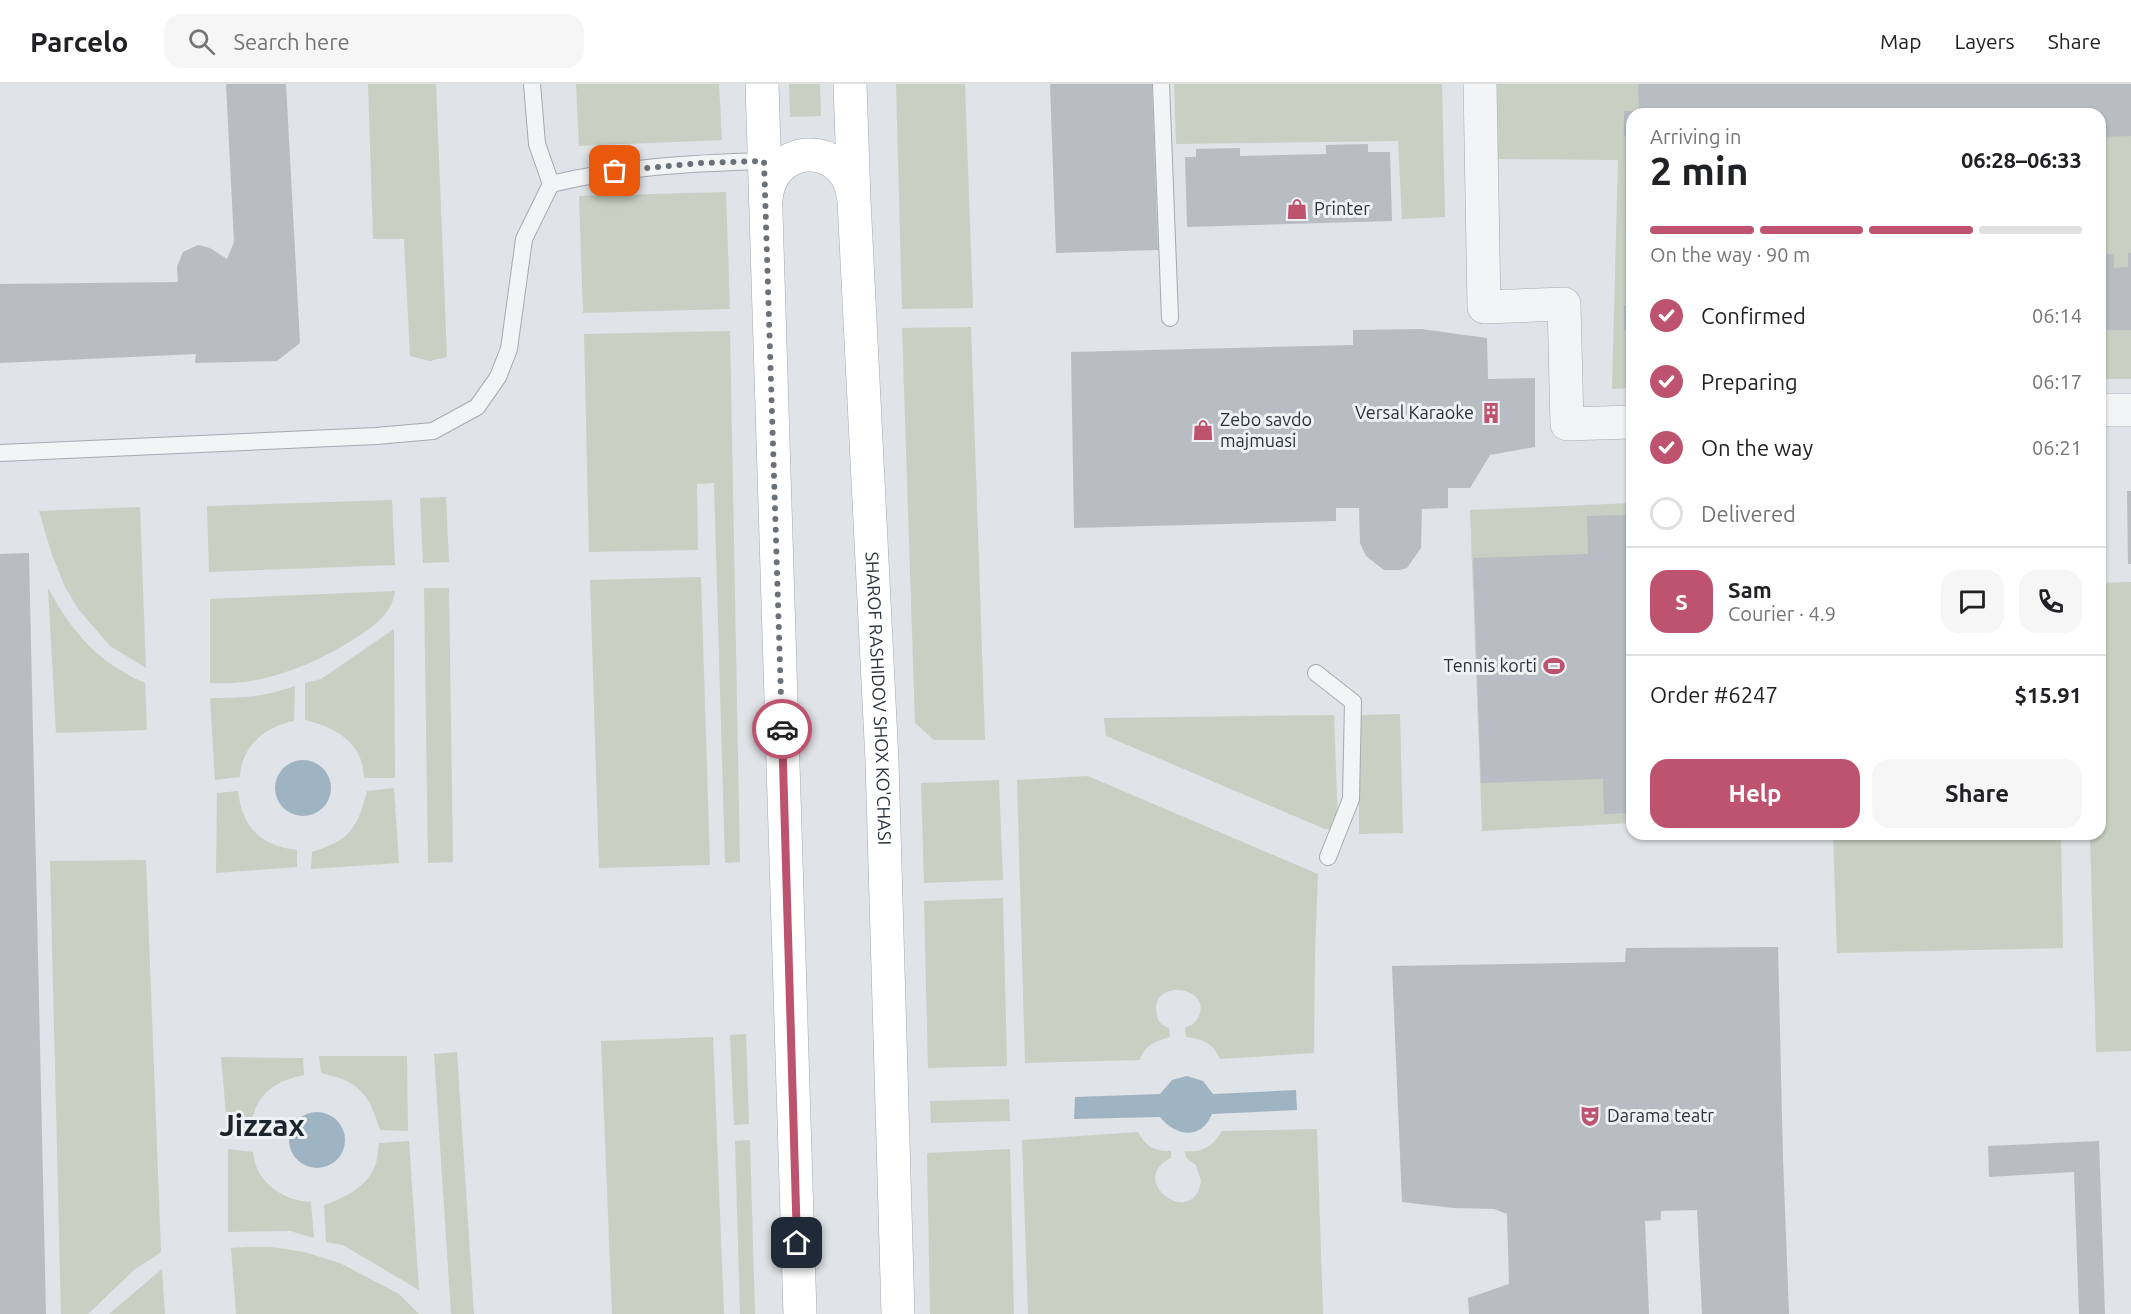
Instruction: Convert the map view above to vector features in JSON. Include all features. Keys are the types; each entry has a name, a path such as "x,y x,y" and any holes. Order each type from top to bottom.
{"main road":[{"path":"762,84 800,1314"},
{"name":"SHAROF RASHIDOV SHOX KO'CHASI","path":"850,84 882,761 898,1314"},
{"path":"765,202 771,177 779,167 790,159 815,155 838,165 849,181 854,200"}],"street":[{"path":"1480,84 1484,307 1564,304 1567,424 1626,422"},
{"path":"2106,410 2131,410"}],"lane":[{"path":"0,453 376,436 433,431 477,407 498,377 509,349 524,238 551,184 537,144 532,84"},
{"path":"1161,84 1170,318"},
{"path":"551,184 594,173 700,163 764,161"},
{"path":"1316,673 1353,702 1351,799 1328,857"}],"green space":[{"path":"368,84 436,84 447,357 430,361 410,356 404,239 373,239"},
{"path":"576,84 719,84 722,140 579,146"},
{"path":"789,84 820,84 821,116 790,117"},
{"path":"896,84 965,84 973,308 902,309"},
{"path":"1174,84 1442,84 1445,217 1402,219 1398,141 1176,144"},
{"path":"1497,84 2131,84 2131,379 2106,379 2106,108 1626,108 1626,388 1612,389 1618,160 1498,159"},
{"path":"726,192 730,309 583,313 579,196"},
{"path":"971,327 985,740 934,740 915,723 902,328"},
{"path":"730,331 740,862 725,863 714,483 697,484 698,550 589,552 584,334"},
{"path":"446,497 449,562 423,563 420,498"},
{"path":"392,500 395,565 209,572 207,506"},
{"name":"Tennis korti","path":"1626,503 1626,823 1482,831 1470,510"},
{"path":"140,507 146,668 110,646 79,610 65,587 51,552 39,511"},
{"path":"701,577 710,865 599,868 590,580"},
{"path":"2131,582 2131,1051 2096,1052 2090,840 2106,840 2106,583"},
{"path":"48,588 67,619 100,656 128,675 145,683 147,730 56,733"},
{"path":"424,588 449,588 453,862 428,863"},
{"path":"395,591 390,607 375,625 321,658 267,678 210,683 210,599"},
{"path":"394,629 395,778 364,778 361,760 351,743 330,728 305,720 305,683 321,679"},
{"path":"295,686 294,721 274,728 257,739 245,756 240,777 215,780 210,698 253,696"},
{"path":"1400,714 1403,833 1359,834 1359,715"},
{"path":"1334,715 1338,823 1336,830 1325,829 1106,736 1104,718"},
{"path":"1088,776 1318,874 1314,1053 1220,1059 1207,1043 1186,1037 1185,1027 1197,1020 1201,1006 1197,998 1189,992 1179,990 1169,991 1161,996 1156,1004 1158,1018 1169,1028 1170,1037 1148,1047 1140,1060 1025,1063 1017,780"},
{"path":"999,780 1003,880 924,883 921,783"},
{"path":"394,788 399,863 311,869 312,852 335,843 350,831 360,815 367,791"},
{"path":"238,791 244,815 255,832 273,844 297,850 297,867 216,873 217,793"},
{"path":"1833,840 2061,840 2063,948 1837,953"},
{"path":"146,860 161,1252 134,1270 88,1314 61,1314 50,861"},
{"path":"1003,898 1007,1066 928,1068 924,901"},
{"path":"746,1034 749,1124 734,1125 730,1035"},
{"path":"713,1037 724,1314 612,1314 601,1041"},
{"path":"457,1052 474,1314 451,1314 434,1054"},
{"path":"319,1056 407,1056 408,1131 380,1130 371,1106 361,1091 345,1080 321,1073"},
{"path":"221,1057 303,1058 304,1075 291,1078 271,1088 258,1103 251,1124 250,1137 228,1137"},
{"path":"1009,1099 1010,1121 931,1123 930,1101"},
{"path":"1317,1129 1323,1314 1028,1314 1022,1140 1138,1132 1151,1147 1171,1151 1171,1158 1159,1167 1155,1178 1158,1188 1166,1196 1176,1201 1187,1202 1196,1195 1201,1181 1196,1165 1186,1158 1185,1151 1197,1151 1207,1147 1222,1131"},
{"path":"750,1140 755,1314 740,1314 735,1141"},
{"path":"409,1141 419,1290 343,1245 326,1242 324,1205 348,1195 362,1185 373,1171 379,1143"},
{"path":"228,1149 253,1152 259,1172 272,1188 290,1198 311,1202 314,1238 290,1231 228,1232"},
{"path":"1010,1149 1014,1314 930,1314 927,1153"},
{"path":"271,1247 304,1252 340,1263 399,1294 419,1314 236,1314 231,1248"},
{"path":"162,1269 165,1314 109,1314"}],"water":[{"path":"303,760 314,762 323,768 329,777 331,788 329,799 323,808 314,814 303,816 292,814 283,808 277,799 275,788 277,777 283,768 292,762"},
{"path":"1187,1076 1203,1081 1213,1094 1296,1090 1297,1110 1212,1114 1201,1129 1188,1133 1173,1128 1160,1117 1074,1119 1075,1097 1160,1094 1172,1080"},
{"path":"317,1112 328,1114 337,1120 343,1129 345,1140 343,1151 337,1160 328,1166 317,1168 306,1166 297,1160 291,1151 289,1140 291,1129 297,1120 306,1114"}],"building":[{"path":"226,84 286,84 300,343 277,361 195,363 196,354 0,363 0,284 178,282 177,267 183,252 198,245 210,248 227,259 234,242"},
{"path":"1050,84 1152,84 1158,250 1056,253"},
{"path":"1638,84 2131,84 2131,136 2106,137 2106,108 1639,108"},
{"path":"1624,111 1626,111 1626,136 1624,136"},
{"path":"1368,144 1368,152 1390,152 1392,221 1187,227 1185,157 1196,157 1196,149 1240,148 1240,156 1326,154 1326,145"},
{"path":"2128,253 2131,253 2131,330 2106,330 2106,255 2114,254 2114,268 2128,267"},
{"path":"1624,305 1626,305 1626,330 1624,330"},
{"path":"1421,329 1487,338 1488,379 1535,378 1535,447 1490,455 1470,488 1448,488 1448,508 1422,509 1421,548 1407,568 1384,570 1366,556 1360,543 1359,508 1336,508 1336,521 1074,528 1071,352 1353,345 1353,330"},
{"path":"2127,491 2131,491 2131,564 2128,564"},
{"name":"Tennis korti","path":"1626,515 1626,813 1604,814 1603,779 1481,783 1473,558 1588,554 1587,516"},
{"path":"29,553 46,1314 0,1314 0,554"},
{"name":"Darama teatr","path":"1778,947 1789,1314 1702,1314 1697,1210 1661,1211 1661,1220 1645,1221 1649,1314 1469,1314 1468,1298 1509,1284 1507,1214 1494,1209 1453,1208 1402,1202 1392,966 1625,962 1626,948"},
{"path":"2099,1141 2105,1314 2079,1314 2074,1172 1989,1177 1988,1146"}],"way so far":[{"path":"615,171 700,163 764,161 782,729"}],"place":[{"name":"Printer","path":"1297,209"},
{"name":"Versal Karaoke","path":"1491,413"},
{"name":"Zebo savdo majmuasi","path":"1203,430"},
{"name":"Tennis korti","path":"1554,666"},
{"name":"Darama teatr","path":"1590,1116"}],"district":[{"name":"Jizzax","path":"262,1126"}],"route":[{"path":"782,729 797,1243"}]}
